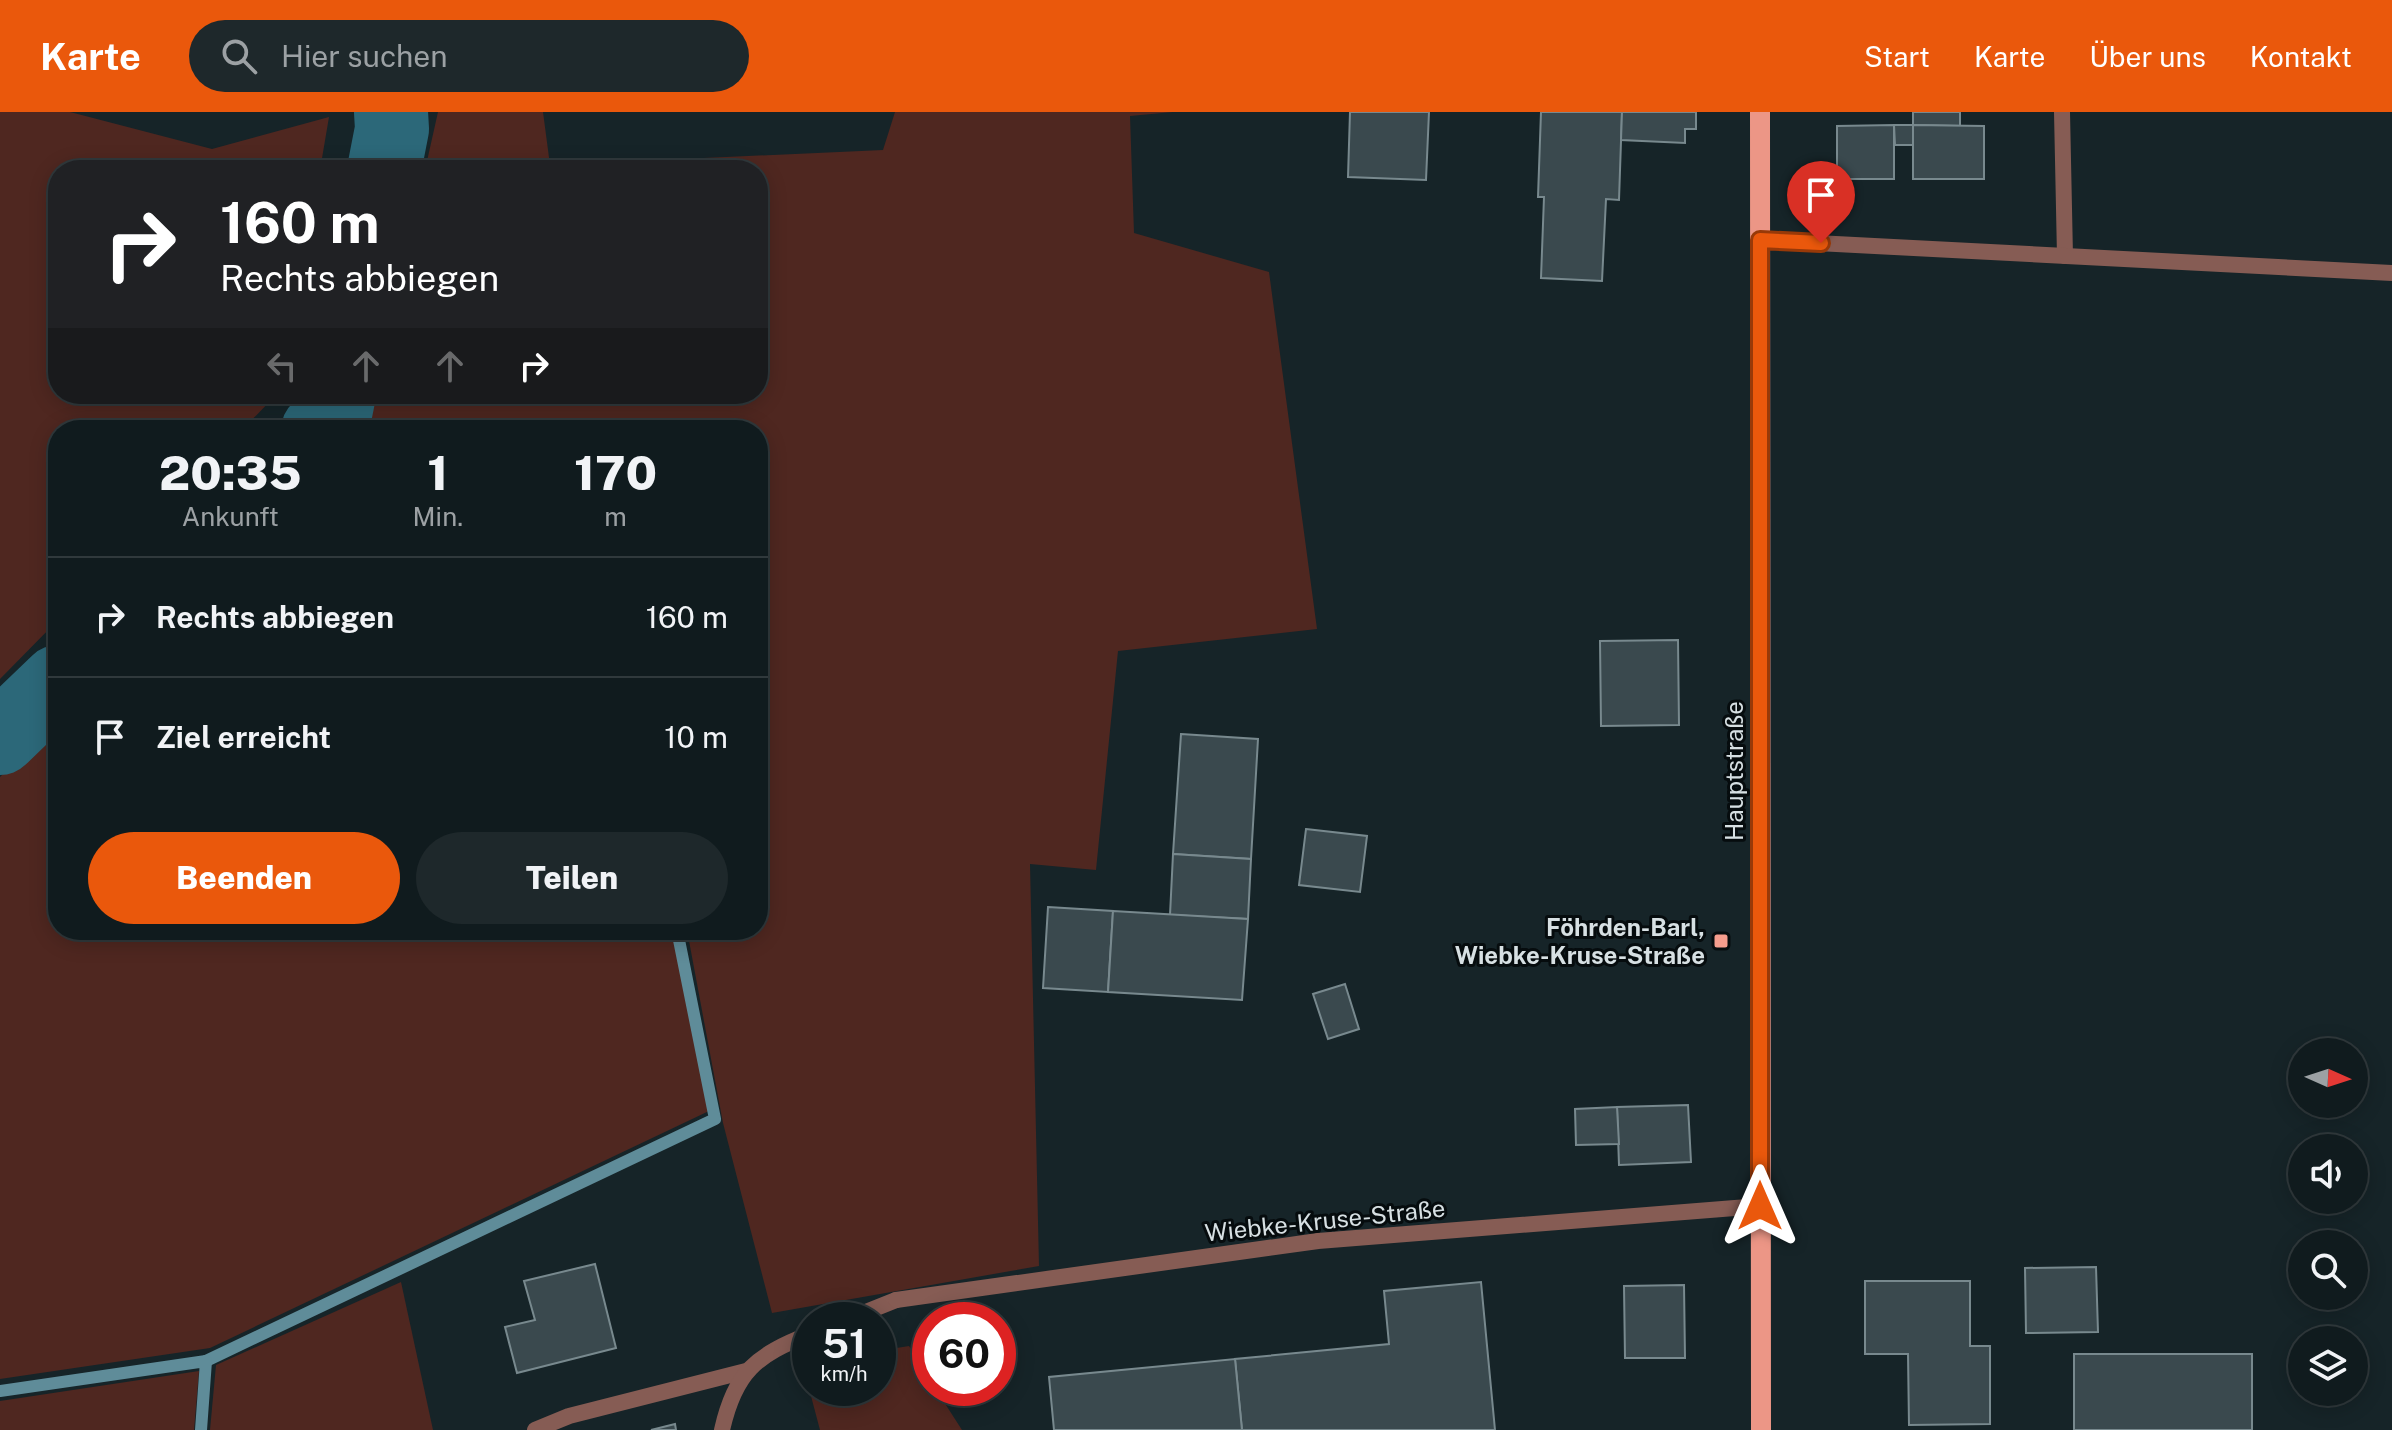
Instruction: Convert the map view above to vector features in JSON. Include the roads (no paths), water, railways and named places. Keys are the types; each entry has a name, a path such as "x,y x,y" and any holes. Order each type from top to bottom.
{"main road":[{"name":"Hauptstraße","path":"1760,112 1761,1430"}],"street":[{"path":"2062,112 2065,256"},
{"path":"1760,240 2392,273"},
{"name":"Wiebke-Kruse-Straße","path":"891,1302 1318,1241 1760,1206"},
{"path":"722,1430 729,1399 746,1371 770,1350 792,1341"},
{"path":"535,1430 569,1416 746,1371"}],"waterway":[{"path":"386,160 392,129 391,112"},
{"path":"329,420 335,414 337,404"},
{"path":"0,738 48,692"},
{"path":"206,1361 715,1119 679,940"},
{"path":"0,1391 206,1361 201,1430"}],"place":[{"name":"Föhrden-Barl, Wiebke-Kruse-Straße","path":"1721,941"}]}
